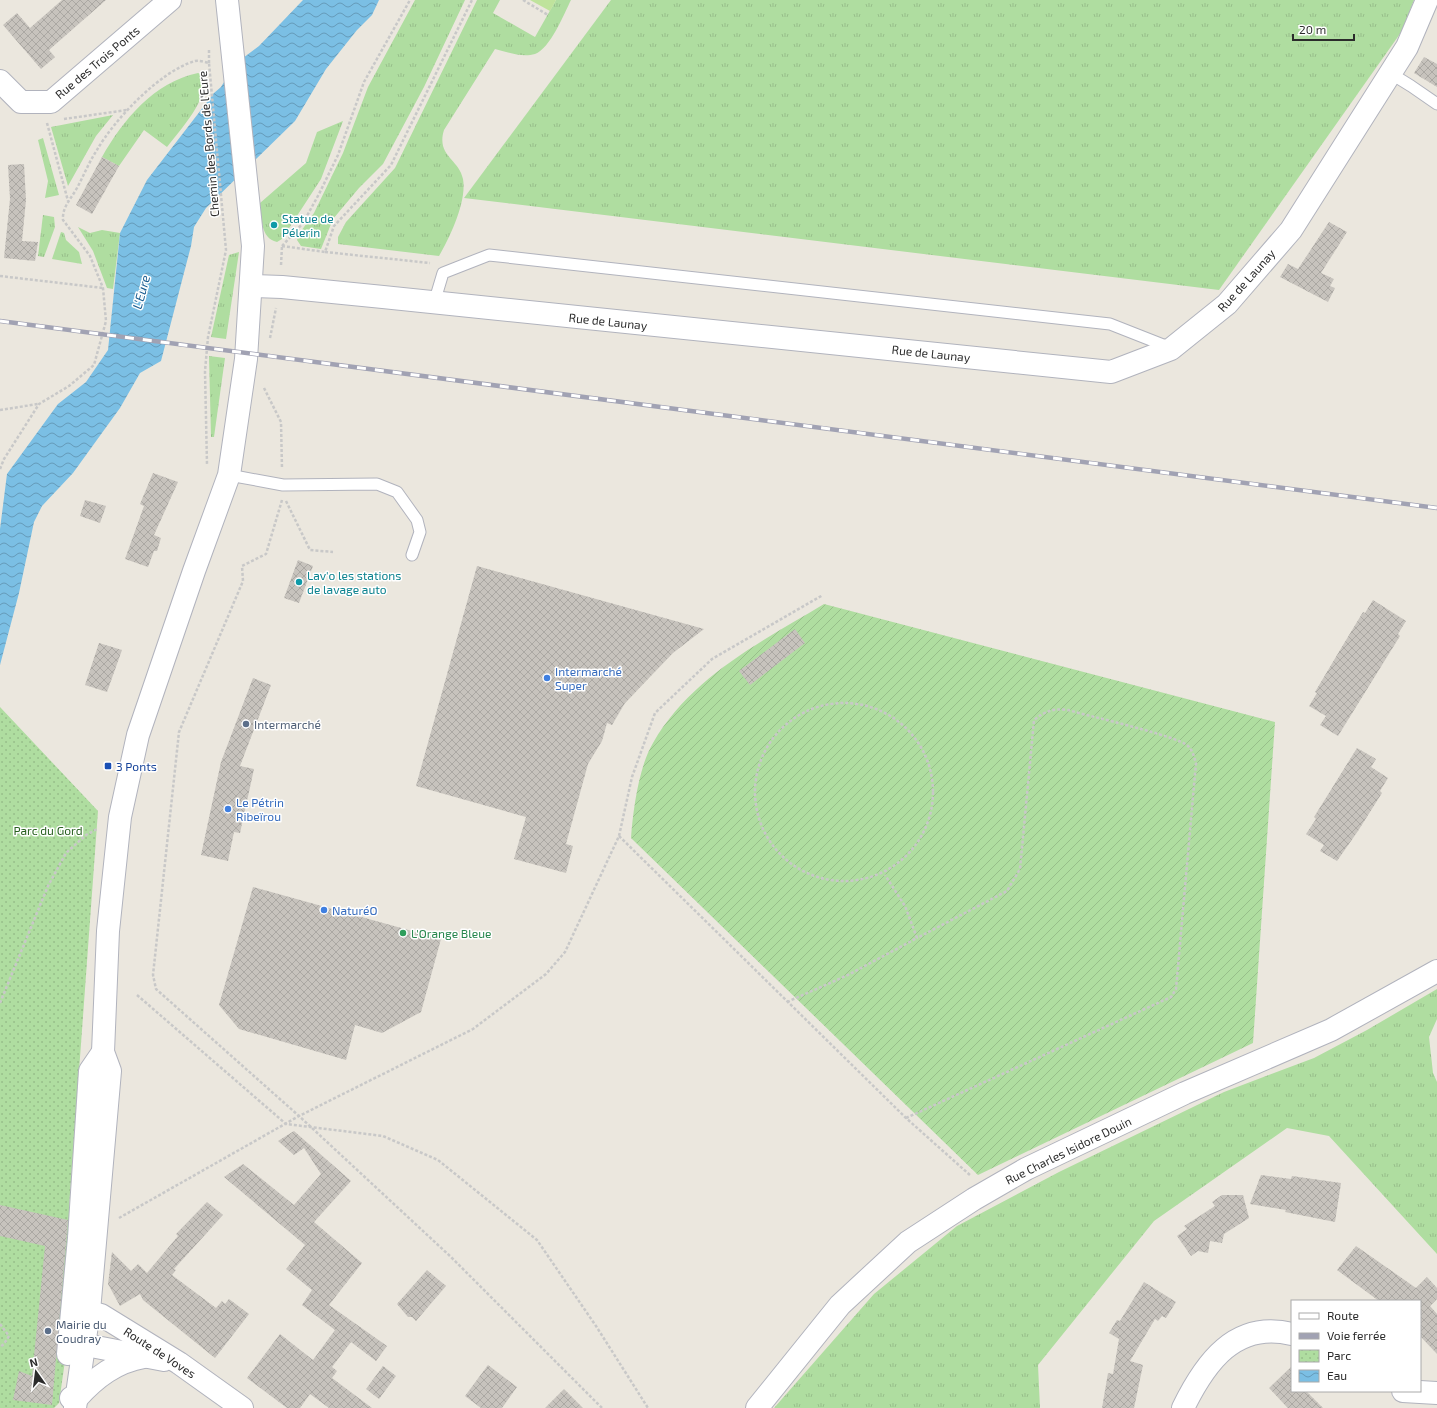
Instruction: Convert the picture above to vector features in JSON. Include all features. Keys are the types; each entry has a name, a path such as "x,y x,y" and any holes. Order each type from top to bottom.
{"street":[{"name":"Rue des Trois Ponts","path":"2,86 21,102 51,102 170,0"},
{"path":"70,1403 75,1339 96,1232 110,1071 103,1052 108,931 120,817 138,735 229,475 246,359 253,246 227,0"},
{"name":"Rue de Launay","path":"251,286 281,287 1110,372 1171,349 1228,304 1291,230 1407,48 1427,0"},
{"name":"Rue Charles Isidore Douin","path":"757,1408 840,1305 908,1242 984,1193 1026,1169 1185,1093 1331,1030 1437,971"},
{"path":"81,1309 90,1071 103,1052"},
{"name":"Route de Voves","path":"81,1309 101,1315 179,1363 242,1408"},
{"path":"1183,1408 1198,1378 1218,1353 1248,1334 1278,1330 1291,1334"},
{"path":"75,1339 179,1363"},
{"path":"70,1403 88,1386 127,1360 149,1356"},
{"path":"1420,1392 1437,1393"}],"lane":[{"path":"1390,73 1412,86 1437,104"},
{"path":"434,303 443,273 489,255 1110,324 1171,349"},
{"path":"229,475 283,490 377,484 397,492 417,520 420,532 412,555"}],"path":[{"path":"269,345 281,287 282,246 302,223 319,194 338,155 364,82 410,0"},
{"path":"325,252 334,226 391,165 472,0"},
{"path":"523,0 548,15"},
{"name":"Chemin des Bords de l'Eure","path":"0,469 4,459 39,404 69,386 94,365 106,321 103,288 90,256 63,220 62,215 68,201 75,192 97,149 127,110 154,84 180,68 196,61 210,63 226,243 226,250 207,344 205,371 207,468"},
{"path":"61,120 127,110"},
{"path":"54,121 46,122 68,201"},
{"path":"282,246 435,264 449,270"},
{"path":"0,276 103,288"},
{"path":"261,381 281,422 283,490 266,554 242,566 243,581 179,732 152,975 156,989 299,1116 452,1258 602,1408"},
{"path":"0,410 39,404"},
{"path":"283,490 310,550 333,552"},
{"path":"96,1232 299,1116 473,1029 546,974 565,952 619,836 632,778 655,713 712,659 823,595"},
{"path":"836,705 869,705 900,719 913,733 924,753 934,787 930,822 909,852 885,875 850,882 815,876 786,860 765,836 753,803 757,768 774,737 802,715 836,705"},
{"path":"787,1002 848,976 1007,891 1020,869 1034,720 1040,715 1056,708 1068,710 1170,738 1187,745 1193,753 1196,763 1176,989 1171,997 906,1118"},
{"path":"0,1003 48,886 66,853 86,835 99,828"},
{"path":"619,836 906,1118 970,1175 984,1193"},
{"path":"885,875 905,906 917,938"},
{"path":"137,995 286,1124 383,1136 438,1160 537,1240 596,1326 648,1408"},
{"path":"0,1324 9,1336 0,1347"}],"green space":[{"path":"415,0 465,0 424,87 383,164 359,188 333,219 321,249 301,246 297,240 299,234 314,213 343,153 368,87"},
{"path":"477,0 500,0 493,13 535,37 556,0 571,0 556,30 541,51 535,54 525,55 495,49 444,130 442,139 445,152 461,172 464,188 457,219 439,256 338,244 338,237 346,222 395,168"},
{"path":"530,0 556,0 550,11"},
{"path":"611,0 1414,0 1402,31 1219,290 464,198"},
{"path":"198,73 203,75 204,84 203,93 199,103 186,123 167,147 144,130 119,166 102,157 110,143 141,104 167,85"},
{"path":"113,115 96,136 68,186 51,127"},
{"path":"343,121 321,179 282,239 277,242 271,240 267,236 263,227 260,203 306,163 317,132"},
{"path":"43,138 59,195 45,198 48,181 38,140"},
{"path":"43,215 54,217 55,227 44,257 38,256"},
{"path":"78,227 90,233 102,230 120,233 113,289 107,288 93,251"},
{"path":"61,232 64,233 66,240 79,252 82,264 52,259"},
{"path":"239,252 226,339 211,337 229,255"},
{"path":"209,356 225,358 214,437 211,437"},
{"path":"824,604 1275,722 1253,1043 978,1175 631,838 633,815 640,776 653,743 669,720 687,699 707,680 729,663 776,632"},
{"name":"Parc du Gord","path":"0,707 98,811 69,1208 86,1213 59,1403 54,1408 0,1408"},
{"path":"1437,989 1437,1019 1429,1037 1433,1073 1437,1082 1437,1254 1329,1136 1287,1128 1154,1221 1038,1365 1040,1408 774,1408 874,1294 957,1226 1059,1172 1224,1092 1314,1058 1367,1030"}],"water":[{"name":"L'Eure","path":"303,0 379,0 372,15 357,30 326,69 295,121 206,208 194,227 191,246 161,361 140,373 120,408 73,473 42,506 34,522 19,593 0,665 0,529 7,474 58,404 86,382 108,350 120,233 147,180 214,93 221,87 235,64 259,46"}],"building":[{"path":"62,0 106,0 49,50 55,57 41,69 3,25 17,13 30,28"},
{"path":"1424,57 1437,64 1437,87 1414,73"},
{"path":"102,157 119,166 92,214 76,205"},
{"path":"24,164 26,200 22,241 38,242 35,261 4,258 10,199 8,165"},
{"path":"1329,222 1347,232 1321,273 1334,279 1330,286 1335,288 1328,302 1280,277 1288,264 1298,269"},
{"path":"153,473 178,482 154,535 161,538 157,551 154,551 148,567 125,559 144,506 140,504"},
{"path":"85,500 106,506 100,523 80,516"},
{"name":"Lav'o les stations de lavage auto","path":"298,560 313,566 299,603 284,598"},
{"name":"Intermarché Super","path":"477,566 704,629 673,653 625,703 612,725 607,723 602,741 588,764 566,844 573,846 566,873 514,859 526,817 416,786"},
{"path":"1373,600 1406,621 1398,634 1400,636 1338,736 1320,725 1326,716 1309,706 1317,693 1315,692 1340,650 1363,612 1365,613"},
{"path":"795,629 805,643 750,685 739,671"},
{"path":"99,643 122,650 107,692 85,685"},
{"path":"253,678 271,685 240,766 254,769 240,833 234,832 228,861 201,855 221,762"},
{"path":"1357,748 1376,759 1371,767 1388,778 1380,791 1382,793 1337,861 1320,851 1324,845 1306,834 1316,819 1314,817"},
{"path":"253,887 441,939 421,1012 382,1033 355,1025 346,1060 239,1029 219,1005"},
{"path":"294,1131 351,1181 314,1222 362,1263 329,1305 387,1346 376,1361 351,1342 332,1367 337,1371 332,1378 372,1408 329,1408 310,1394 300,1408 287,1408 247,1378 280,1334 313,1360 335,1330 302,1305 312,1290 286,1269 305,1245 224,1177 243,1164 294,1205 321,1174 304,1148 294,1155 278,1141"},
{"path":"1261,1175 1291,1179 1292,1176 1341,1183 1335,1222 1285,1212 1286,1210 1250,1204"},
{"path":"1222,1195 1243,1195 1249,1218 1224,1234 1222,1243 1210,1241 1208,1253 1198,1251 1191,1256 1177,1236 1187,1229 1184,1226 1215,1206 1212,1202"},
{"path":"207,1202 223,1215 174,1269 176,1270 172,1275 216,1308 222,1301 225,1304 229,1299 249,1314 215,1358 143,1300 140,1294 120,1306 108,1284 112,1252 131,1271 138,1264 147,1273 178,1236 176,1234"},
{"name":"Mairie du Coudray","path":"0,1205 68,1220 52,1405 13,1400 19,1371 32,1376 45,1246 0,1236"},
{"path":"1356,1246 1416,1288 1427,1277 1437,1288 1437,1299 1430,1306 1437,1314 1437,1354 1421,1337 1421,1300 1378,1300 1337,1270"},
{"path":"427,1270 446,1286 416,1321 412,1317 408,1317 397,1304"},
{"path":"1144,1282 1176,1302 1166,1318 1162,1316 1158,1321 1155,1319 1130,1361 1143,1365 1134,1408 1102,1408 1108,1373 1113,1374 1119,1339 1109,1333 1117,1320 1120,1321"},
{"path":"488,1365 517,1387 502,1408 481,1408 465,1396"},
{"path":"383,1366 396,1376 379,1399 366,1389"},
{"path":"1291,1367 1291,1392 1307,1392 1323,1408 1288,1408 1269,1388"},
{"path":"564,1389 583,1408 545,1408"}],"railway":[{"path":"0,321 1437,508"}],"place":[{"name":"Statue de Pélerin","path":"274,225"},
{"name":"Lav'o les stations de lavage auto","path":"299,582"},
{"name":"Intermarché Super","path":"547,678"},
{"name":"Intermarché","path":"246,724"},
{"name":"3 Ponts","path":"108,766"},
{"name":"Le Pétrin Ribeïrou","path":"228,809"},
{"name":"NaturéO","path":"324,910"},
{"name":"L'Orange Bleue","path":"403,933"},
{"name":"Mairie du Coudray","path":"48,1331"}]}
